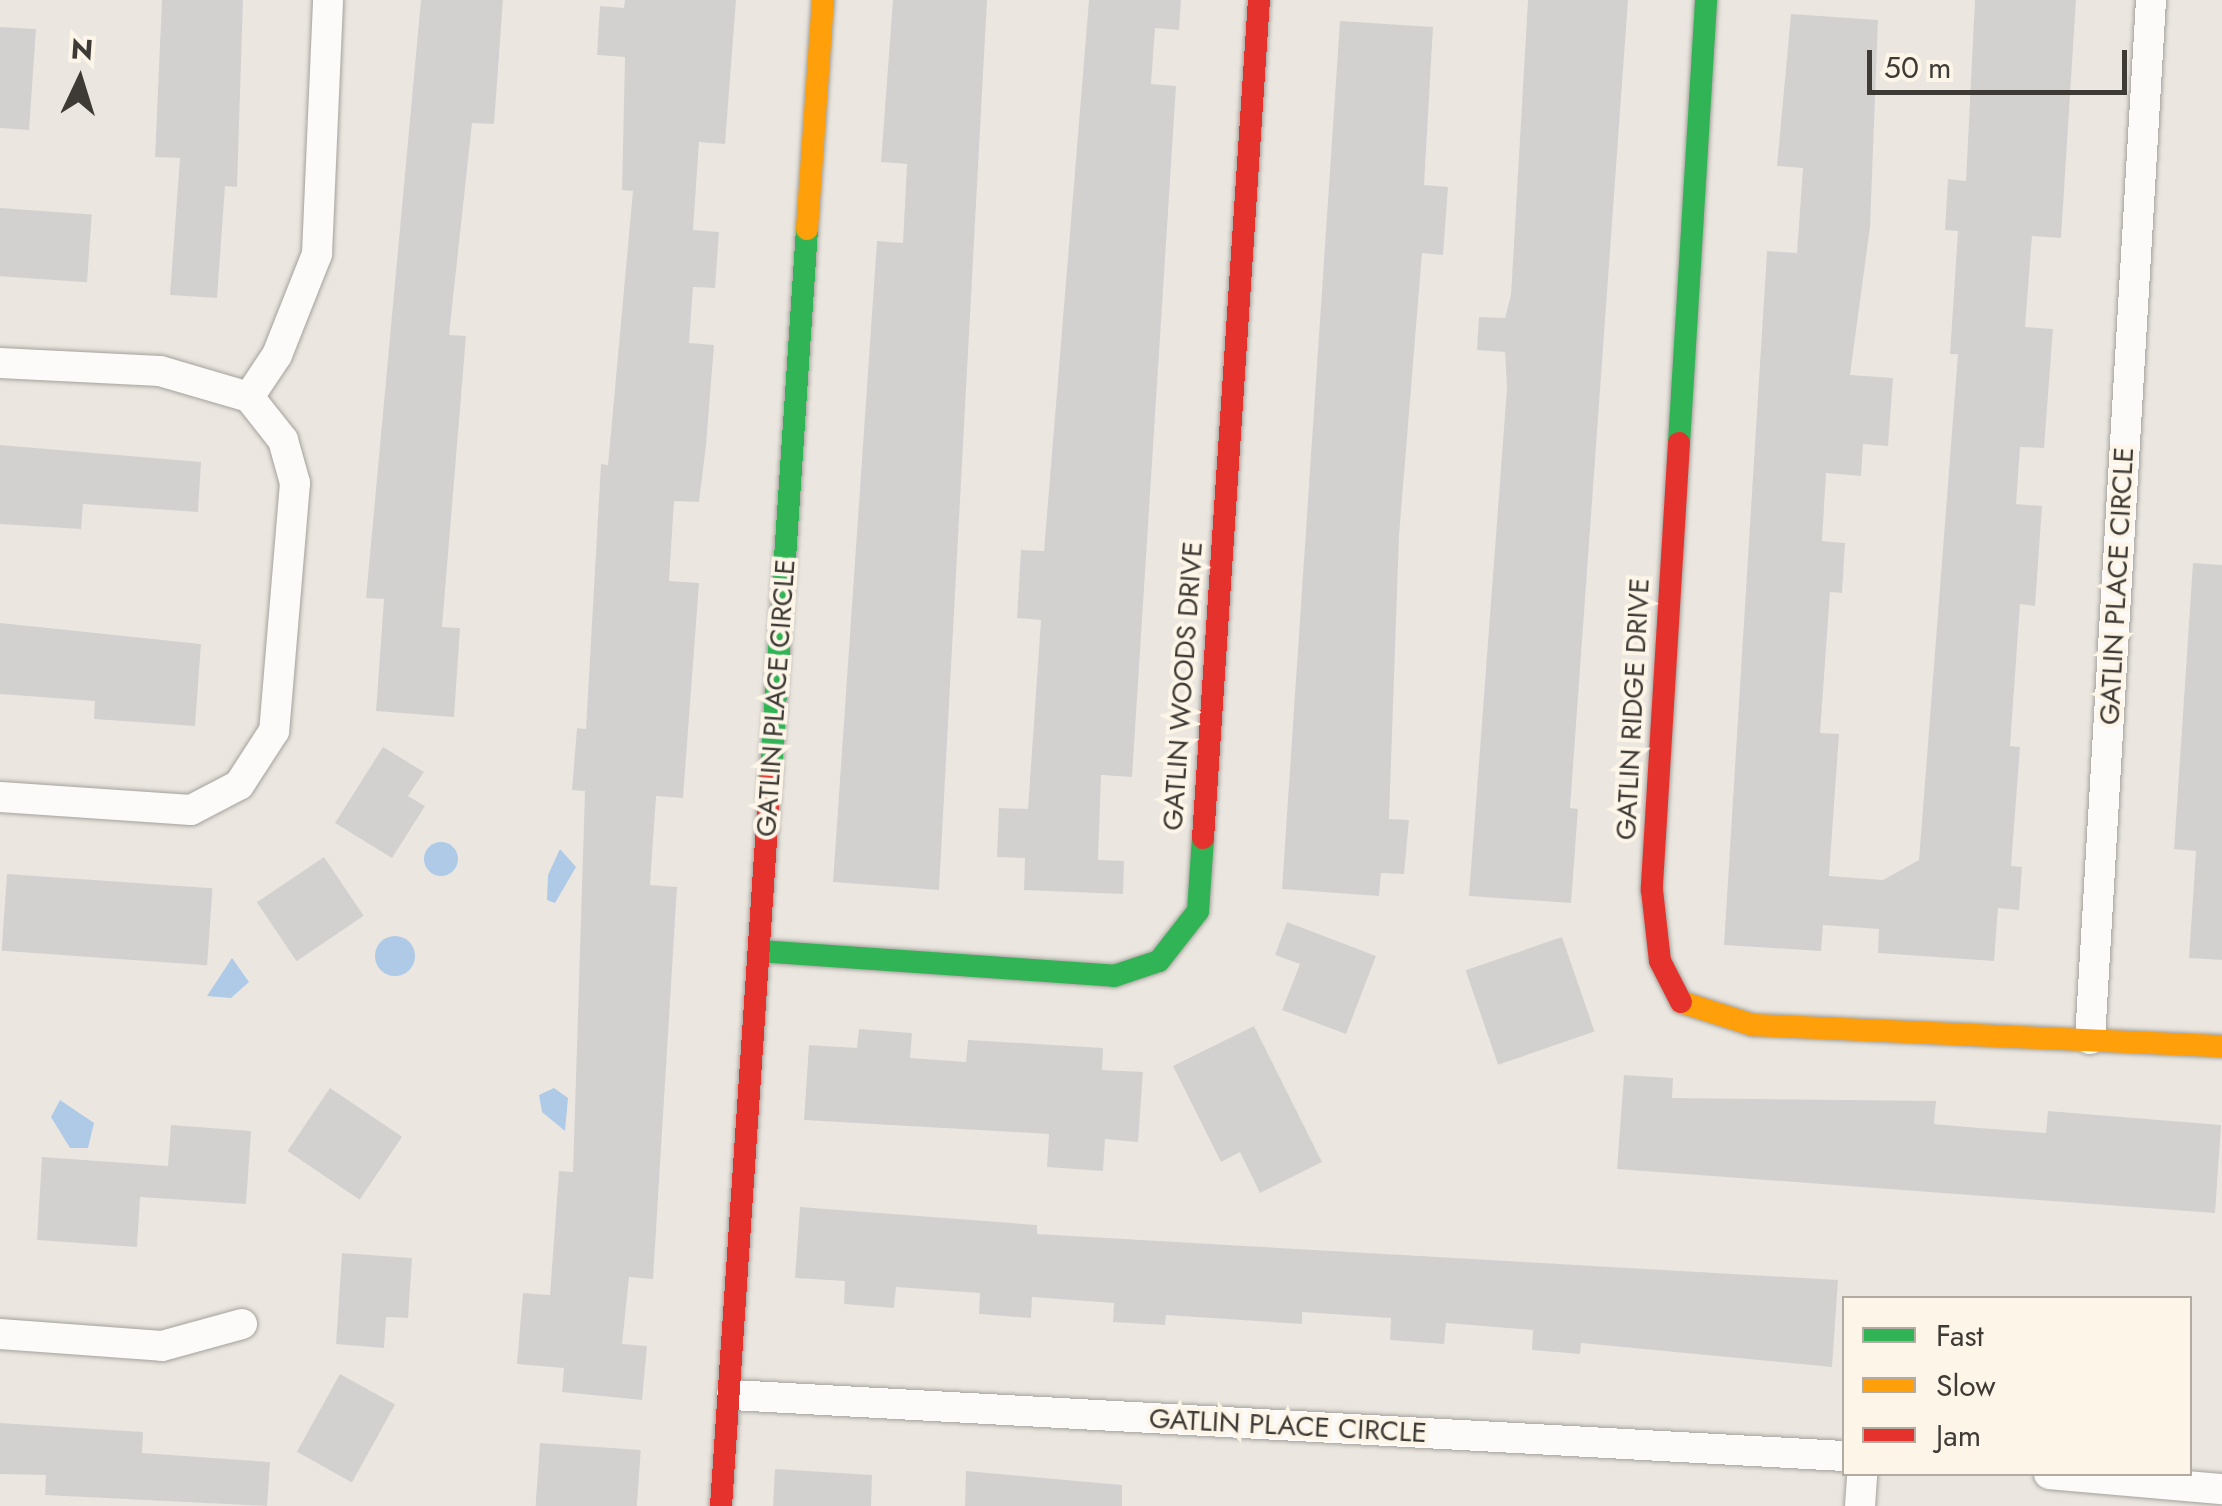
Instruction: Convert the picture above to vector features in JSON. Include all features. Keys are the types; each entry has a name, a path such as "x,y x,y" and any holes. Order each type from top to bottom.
{"street":[{"path":"249,397 277,355 317,254 328,0"},
{"name":"GATLIN PLACE CIRCLE","path":"721,1506 732,1395 824,0"},
{"name":"GATLIN WOODS DRIVE","path":"759,951 1114,976 1159,961 1198,912 1259,0"},
{"name":"GATLIN RIDGE DRIVE","path":"1706,0 1652,890 1660,961 1684,1007 1752,1024 2090,1040"},
{"name":"GATLIN PLACE CIRCLE","path":"2090,1040 2151,0"},
{"path":"0,363 160,370 249,397 283,440 294,483 274,732 238,784 191,810 0,797"},
{"path":"2090,1040 2222,1046"},
{"path":"0,1334 162,1346 242,1324"},
{"name":"GATLIN PLACE CIRCLE","path":"732,1395 1842,1456"},
{"path":"1860,1506 1862,1476"},
{"path":"2072,1476 2222,1489"}],"water":[{"path":"441,842 453,847 458,859 453,871 441,876 429,871 424,859 429,847"},
{"path":"560,849 576,867 555,903 547,900 548,875"},
{"path":"395,936 409,942 415,956 409,970 395,976 381,970 375,956 381,942"},
{"path":"232,958 249,982 231,998 207,996"},
{"path":"554,1088 568,1098 565,1131 542,1112 539,1095"},
{"path":"60,1100 94,1123 88,1148 70,1148 51,1117"}],"building":[{"path":"162,0 243,0 237,187 225,186 217,298 170,295 180,158 155,157"},
{"path":"421,0 503,0 494,124 472,123 449,335 466,336 442,627 460,628 454,717 376,711 384,599 366,598"},
{"path":"625,0 736,0 725,144 699,142 693,230 719,232 715,288 693,287 689,343 714,345 699,502 674,501 669,581 699,583 683,798 656,796 650,885 677,887 653,1279 629,1277 622,1344 647,1346 642,1400 562,1392 564,1368 517,1364 523,1293 550,1295 559,1171 573,1172 585,791 572,790 577,728 586,729 601,464 608,465 633,191 622,190 625,57 597,55 600,6 624,8"},
{"path":"893,0 987,0 939,890 833,882 877,241 903,243 907,164 881,162"},
{"path":"1089,0 1181,0 1179,30 1155,28 1151,84 1176,86 1132,777 1101,775 1098,860 1124,861 1123,894 1024,890 1025,858 997,857 999,808 1028,809 1041,620 1017,618 1021,550 1044,551"},
{"path":"1528,0 1628,0 1570,808 1578,809 1571,903 1469,896 1507,388 1505,352 1477,350 1479,317 1505,318 1511,295"},
{"path":"1975,0 2076,0 2061,238 2032,236 2025,327 2053,329 2044,448 2020,447 2016,504 2042,506 2035,606 2020,604 2010,746 2020,747 2011,866 2022,867 2019,910 1998,908 1994,961 1878,953 1879,929 1823,925 1821,951 1724,945 1767,251 1797,253 1803,168 1777,166 1791,14 1878,20 1870,227 1850,375 1893,378 1888,446 1863,444 1861,476 1826,473 1822,541 1845,543 1842,593 1830,592 1820,733 1839,734 1829,876 1883,880 1919,860 1958,354 1950,354 1958,231 1945,230 1948,179 1966,181"},
{"path":"1340,21 1433,27 1424,185 1448,187 1443,255 1422,253 1399,536 1389,819 1409,820 1404,874 1381,873 1379,896 1282,889"},
{"path":"0,27 36,29 29,130 0,128"},
{"path":"0,208 92,214 87,282 0,276"},
{"path":"0,445 201,462 198,512 83,504 81,529 0,524"},
{"path":"2193,563 2222,565 2222,960 2189,958 2196,851 2174,849"},
{"path":"0,623 201,644 195,726 94,719 95,701 0,694"},
{"path":"383,747 424,772 408,796 425,806 392,858 335,823"},
{"path":"324,857 364,916 297,961 257,902"},
{"path":"7,874 212,888 207,965 2,951"},
{"path":"1287,922 1376,956 1346,1034 1282,1010 1300,964 1275,955"},
{"path":"1562,937 1595,1032 1498,1065 1466,970"},
{"path":"1254,1026 1322,1162 1260,1193 1240,1152 1221,1162 1173,1066"},
{"path":"859,1029 912,1033 910,1058 966,1062 968,1040 1103,1048 1102,1070 1143,1072 1138,1142 1105,1139 1103,1171 1047,1167 1049,1134 804,1120 809,1045 857,1048"},
{"path":"1624,1075 1673,1078 1672,1098 1936,1101 1934,1124 1979,1128 2046,1133 2048,1111 2221,1125 2215,1213 1617,1169"},
{"path":"330,1088 402,1137 360,1200 288,1151"},
{"path":"171,1125 251,1131 246,1204 140,1197 137,1247 37,1240 42,1157 168,1166"},
{"path":"800,1207 1037,1225 1037,1234 1838,1280 1832,1367 1581,1343 1580,1354 1532,1350 1533,1330 1446,1323 1444,1344 1390,1340 1391,1318 1302,1312 1302,1324 1166,1315 1165,1325 1113,1322 1114,1303 1032,1297 1031,1318 979,1314 980,1293 896,1287 894,1308 844,1304 845,1281 795,1278"},
{"path":"342,1253 412,1258 408,1318 386,1317 384,1348 336,1344"},
{"path":"340,1374 395,1405 352,1482 297,1452"},
{"path":"0,1423 143,1432 142,1453 270,1462 267,1506 45,1495 46,1475 0,1474"},
{"path":"540,1443 641,1450 637,1506 536,1506"},
{"path":"775,1469 872,1475 871,1506 773,1506"},
{"path":"966,1471 1122,1485 1122,1506 965,1506"}],"traffic: fast":[{"path":"1679,443 1706,0"},
{"path":"770,782 807,229"},
{"path":"759,951 1114,976 1159,961 1198,911 1203,838"}],"traffic: slow":[{"path":"807,229 823,0"},
{"path":"1681,1002 1753,1025 2222,1046"}],"traffic: jam":[{"path":"1203,838 1259,0"},
{"path":"1679,443 1652,890 1660,961 1681,1002"},
{"path":"721,1506 770,782"}]}
